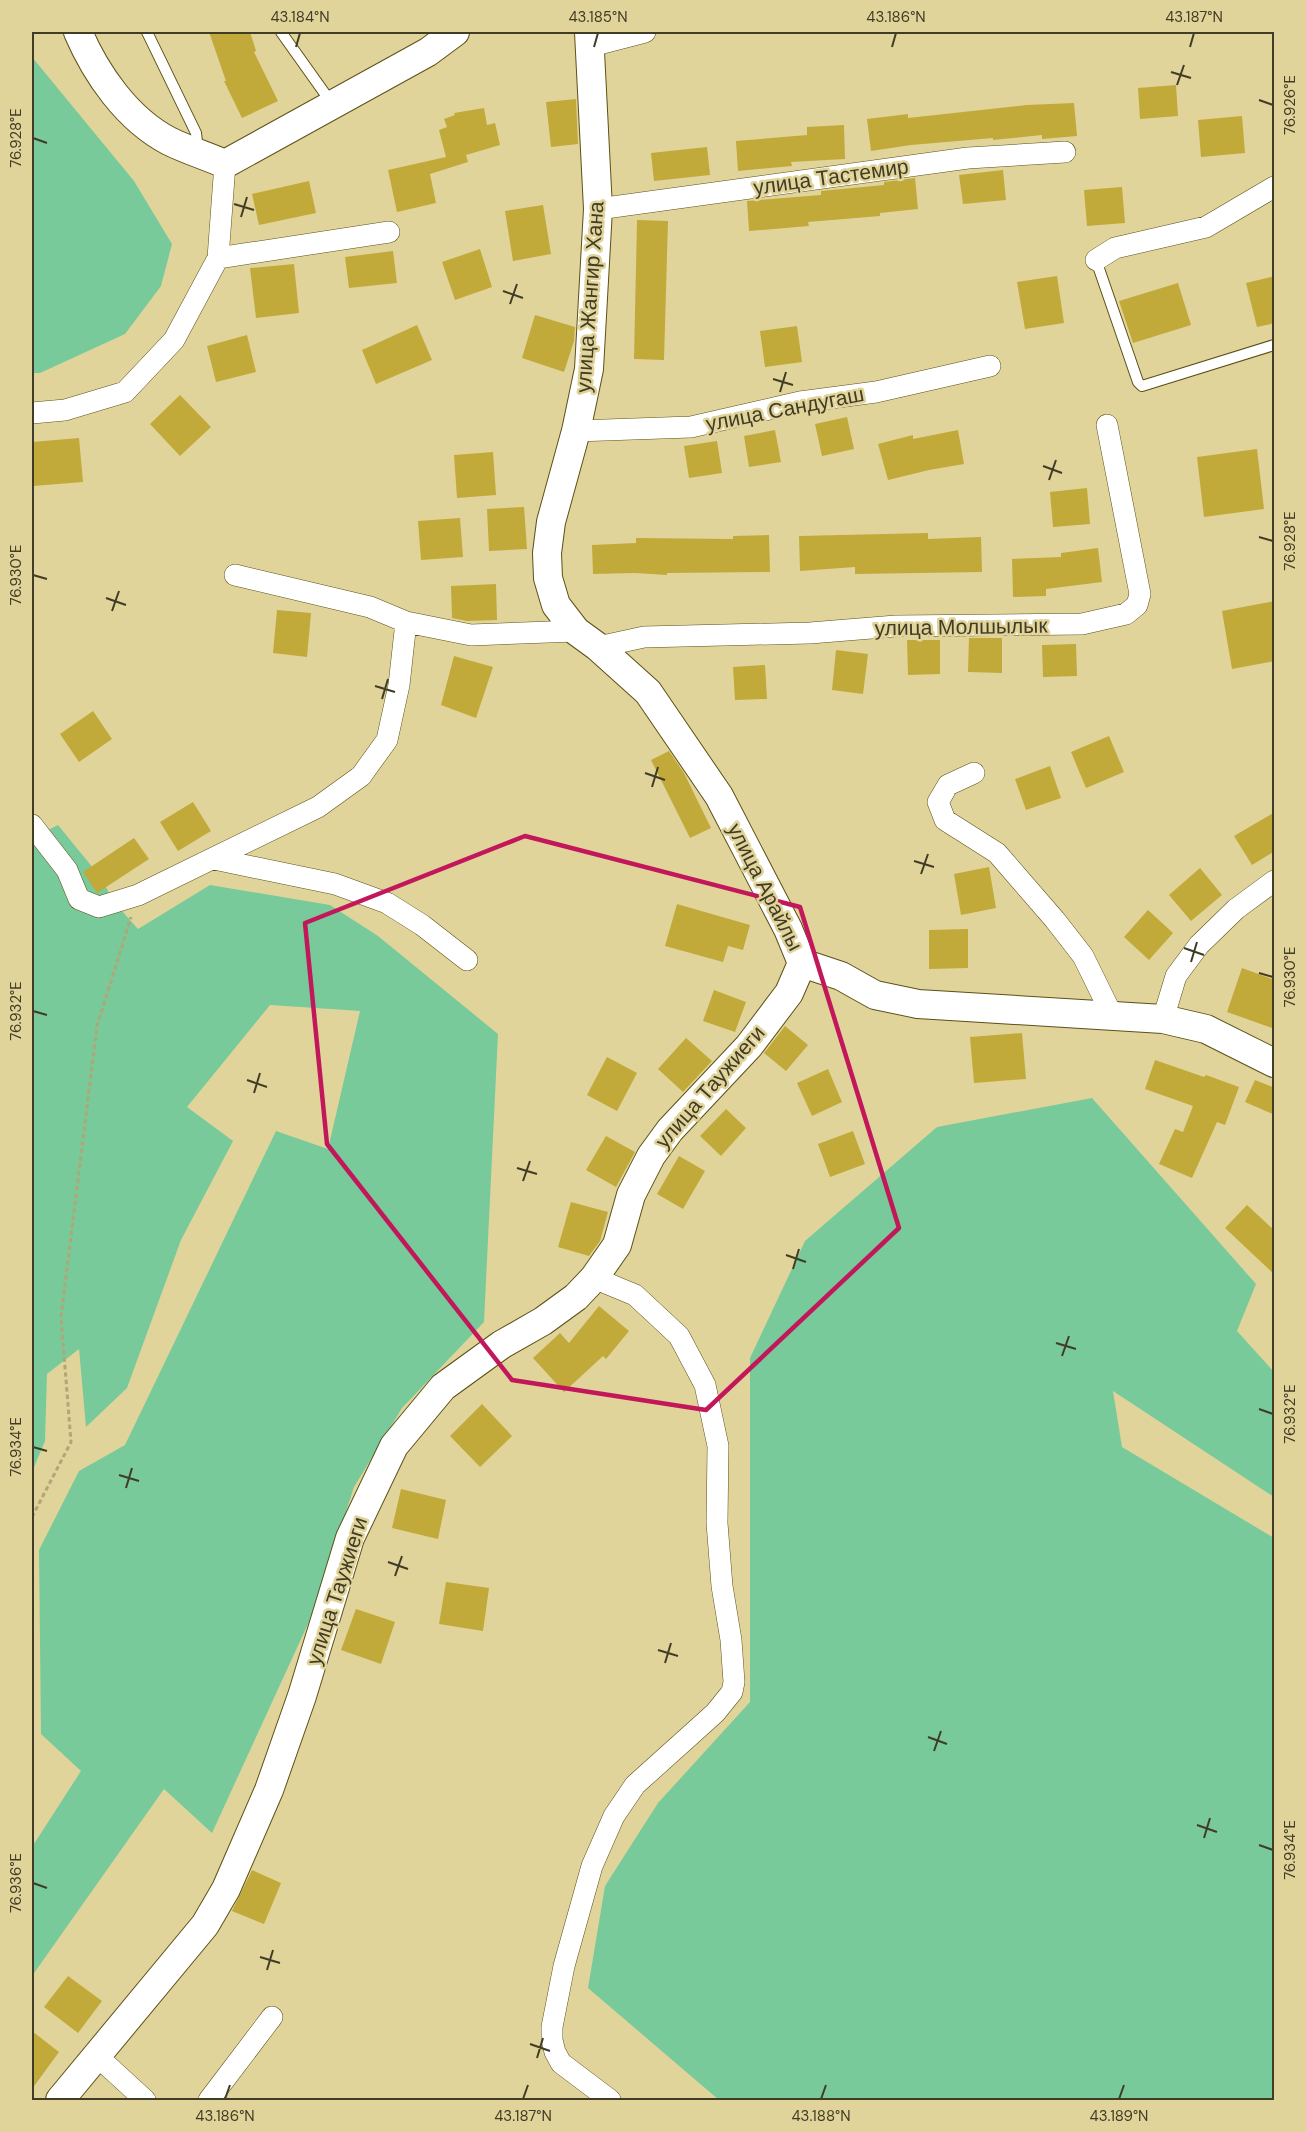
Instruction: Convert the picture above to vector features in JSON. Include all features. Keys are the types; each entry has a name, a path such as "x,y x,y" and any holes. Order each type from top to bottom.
{"street":[{"path":"78,32 111,89 144,125 170,141 225,164"},
{"path":"225,164 428,52 455,32"},
{"path":"590,39 645,32"},
{"name":"улица Жангир Хана","path":"587,639 556,605 548,578 547,554 553,512 576,431 589,369 598,209 590,39"},
{"name":"улица Тастемир","path":"598,209 968,158 1065,152"},
{"path":"32,413 64,410 125,392 174,340 218,258 225,164"},
{"path":"1096,260 1115,248 1206,227 1275,187"},
{"path":"218,258 389,232"},
{"name":"улица Сандугаш","path":"576,431 691,427 800,402 876,392 990,366"},
{"name":"улица Молшылык","path":"235,575 370,607 406,622 471,634 587,639 810,633 896,626 1082,624 1126,614 1137,605 1140,594 1107,424"},
{"path":"32,825 67,870 79,899 99,907 138,895 318,807 361,776 387,740 399,685 406,622"},
{"name":"улица Арайлы","path":"587,639 648,692 719,796 788,929 802,963 841,976 875,995 918,1004 1163,1019 1206,1029 1275,1063"},
{"path":"974,773 948,785 938,802 945,820 997,853 1037,898 1083,956 1113,1017"},
{"path":"214,859 335,884 387,903 467,960"},
{"path":"1163,1019 1176,976 1199,945 1236,909 1275,881"},
{"name":"улица Таужиеги","path":"60,2100 206,1926 226,1889 269,1790 302,1696 350,1538 394,1446 443,1388 501,1345 543,1321 568,1303 594,1278 617,1245 631,1195 651,1156 669,1130 748,1046 789,993 802,963"},
{"path":"594,1278 635,1295 679,1336 705,1385 718,1446 717,1523 734,1682 732,1692 715,1713 635,1785 614,1816 592,1866 564,1966 552,2027 552,2040 561,2063 610,2100"},
{"path":"209,2100 272,2017"},
{"path":"97,2056 145,2100"}],"lane":[{"path":"147,32 196,133 198,152"},
{"path":"281,32 333,105"},
{"path":"1096,260 1138,382 1142,386 1275,345"}],"path":[{"path":"32,1517 71,1442 61,1317 95,1038 138,895"}],"highlighted area":[{"path":"525,836 800,907 899,1228 706,1410 512,1380 327,1144 305,923"}],"green space":[{"path":"32,57 134,181 172,244 161,286 125,334 40,373 32,373"},
{"path":"58,825 102,879 113,901 138,929 210,885 330,905 378,936 498,1034 484,1322 402,1408 354,1487 313,1613 212,1833 164,1789 32,1976 32,1847 81,1771 41,1734 39,1550 79,1471 125,1445 276,1131 328,1149 360,1011 270,1005 187,1107 233,1141 181,1240 127,1388 86,1427 79,1349 47,1374 45,1441 32,1472 32,838"},
{"path":"1092,1098 1256,1284 1237,1331 1274,1372 1274,1497 1113,1391 1122,1447 1274,1538 1274,2100 719,2100 588,1988 605,1886 658,1803 750,1702 750,1358 805,1241 937,1127"}],"building":[{"path":"209,32 250,32 256,51 254,52 278,101 242,118 224,81 226,81"},
{"path":"1176,85 1178,116 1140,119 1138,88"},
{"path":"576,99 578,144 551,147 546,102"},
{"path":"1074,103 1077,136 1042,139 1042,135 993,140 993,138 871,151 867,119 908,114 908,118 1027,105"},
{"path":"484,108 487,125 495,123 500,145 466,155 468,162 430,174 436,203 397,212 388,170 446,157 439,130 447,127 444,119 455,115 454,113"},
{"path":"1242,116 1245,153 1201,157 1198,120"},
{"path":"844,125 845,159 791,162 792,166 738,171 736,141 807,135 807,127"},
{"path":"707,147 710,175 654,181 651,153"},
{"path":"1003,170 1006,200 963,204 959,175"},
{"path":"915,178 918,209 880,213 880,216 808,222 809,226 749,231 747,201 821,195 821,191 884,185 884,182"},
{"path":"309,181 316,213 259,225 252,194"},
{"path":"1122,187 1125,223 1087,226 1084,190"},
{"path":"543,205 551,254 513,261 505,211"},
{"path":"637,220 668,221 664,360 634,359"},
{"path":"480,249 492,287 455,300 442,262"},
{"path":"393,251 397,283 349,288 345,257"},
{"path":"294,264 299,313 256,318 250,268"},
{"path":"1057,276 1064,323 1025,329 1017,282"},
{"path":"1275,276 1275,323 1257,327 1246,283"},
{"path":"1178,283 1191,325 1133,343 1119,301"},
{"path":"535,315 575,327 574,341 564,372 522,358"},
{"path":"417,325 432,360 376,384 362,350"},
{"path":"797,326 802,362 765,367 760,331"},
{"path":"247,335 256,372 216,382 207,346"},
{"path":"180,395 211,427 180,456 150,424"},
{"path":"847,417 854,449 822,456 815,424"},
{"path":"775,430 781,462 749,467 744,436"},
{"path":"958,430 964,464 888,480 878,444 913,435 913,439"},
{"path":"79,438 83,482 33,486 32,442"},
{"path":"717,441 722,473 689,478 684,446"},
{"path":"1257,449 1264,509 1204,517 1197,457"},
{"path":"493,452 496,495 457,498 454,455"},
{"path":"1087,488 1090,524 1053,527 1050,492"},
{"path":"524,507 527,549 489,551 487,509"},
{"path":"460,518 463,557 421,560 418,521"},
{"path":"928,533 928,539 981,537 982,572 855,574 855,567 800,571 799,536"},
{"path":"769,535 770,572 667,573 667,575 593,574 592,545 636,543 636,538 733,539 733,536"},
{"path":"1098,548 1102,582 1046,589 1046,596 1013,597 1012,559 1061,557 1061,553"},
{"path":"496,584 497,620 467,621 452,618 451,586"},
{"path":"1275,601 1275,661 1232,669 1222,611"},
{"path":"277,610 311,613 307,657 273,653"},
{"path":"969,638 1002,638 1002,673 968,672"},
{"path":"907,640 940,640 940,674 908,675"},
{"path":"1076,644 1077,676 1043,677 1042,645"},
{"path":"836,650 868,654 863,694 832,690"},
{"path":"454,656 493,667 476,718 441,705"},
{"path":"765,665 767,699 735,700 733,667"},
{"path":"93,711 112,739 79,762 60,734"},
{"path":"1109,736 1124,772 1086,788 1071,752"},
{"path":"669,751 684,773 711,828 690,838 651,760"},
{"path":"1050,766 1061,798 1026,810 1015,779"},
{"path":"193,802 211,831 178,851 160,822"},
{"path":"1275,812 1275,851 1252,865 1234,836"},
{"path":"134,838 149,859 97,893 83,872"},
{"path":"989,867 996,908 961,915 954,874"},
{"path":"1200,868 1222,895 1191,921 1169,895"},
{"path":"677,904 750,925 743,950 728,946 723,962 665,946"},
{"path":"1148,910 1173,933 1149,960 1124,937"},
{"path":"968,929 968,968 929,969 929,930"},
{"path":"1242,968 1275,980 1275,1029 1227,1012"},
{"path":"714,990 746,1002 735,1032 703,1021"},
{"path":"785,1026 808,1045 786,1071 764,1053"},
{"path":"1022,1033 1026,1079 974,1083 970,1037"},
{"path":"686,1038 712,1061 683,1092 658,1069"},
{"path":"607,1057 637,1073 617,1111 587,1095"},
{"path":"1155,1060 1239,1087 1225,1125 1217,1122 1192,1178 1159,1164 1175,1129 1183,1132 1193,1106 1145,1089"},
{"path":"828,1069 842,1102 812,1116 797,1083"},
{"path":"1255,1080 1275,1088 1275,1115 1245,1102"},
{"path":"726,1109 746,1128 721,1156 700,1136"},
{"path":"853,1131 865,1164 830,1177 818,1144"},
{"path":"606,1136 635,1152 616,1187 586,1170"},
{"path":"679,1156 705,1171 683,1209 657,1194"},
{"path":"571,1202 608,1212 600,1241 589,1256 558,1247"},
{"path":"1247,1205 1275,1231 1275,1275 1225,1228"},
{"path":"599,1306 629,1331 606,1359 603,1356 564,1392 533,1358 560,1333 569,1343"},
{"path":"482,1404 512,1436 480,1467 450,1436"},
{"path":"401,1489 446,1500 438,1539 392,1528"},
{"path":"446,1582 489,1588 483,1631 439,1624"},
{"path":"356,1609 395,1622 381,1664 341,1650"},
{"path":"252,1870 281,1883 264,1924 232,1911"},
{"path":"68,1976 102,2001 78,2033 44,2007"},
{"path":"32,2031 59,2052 32,2089"}]}
